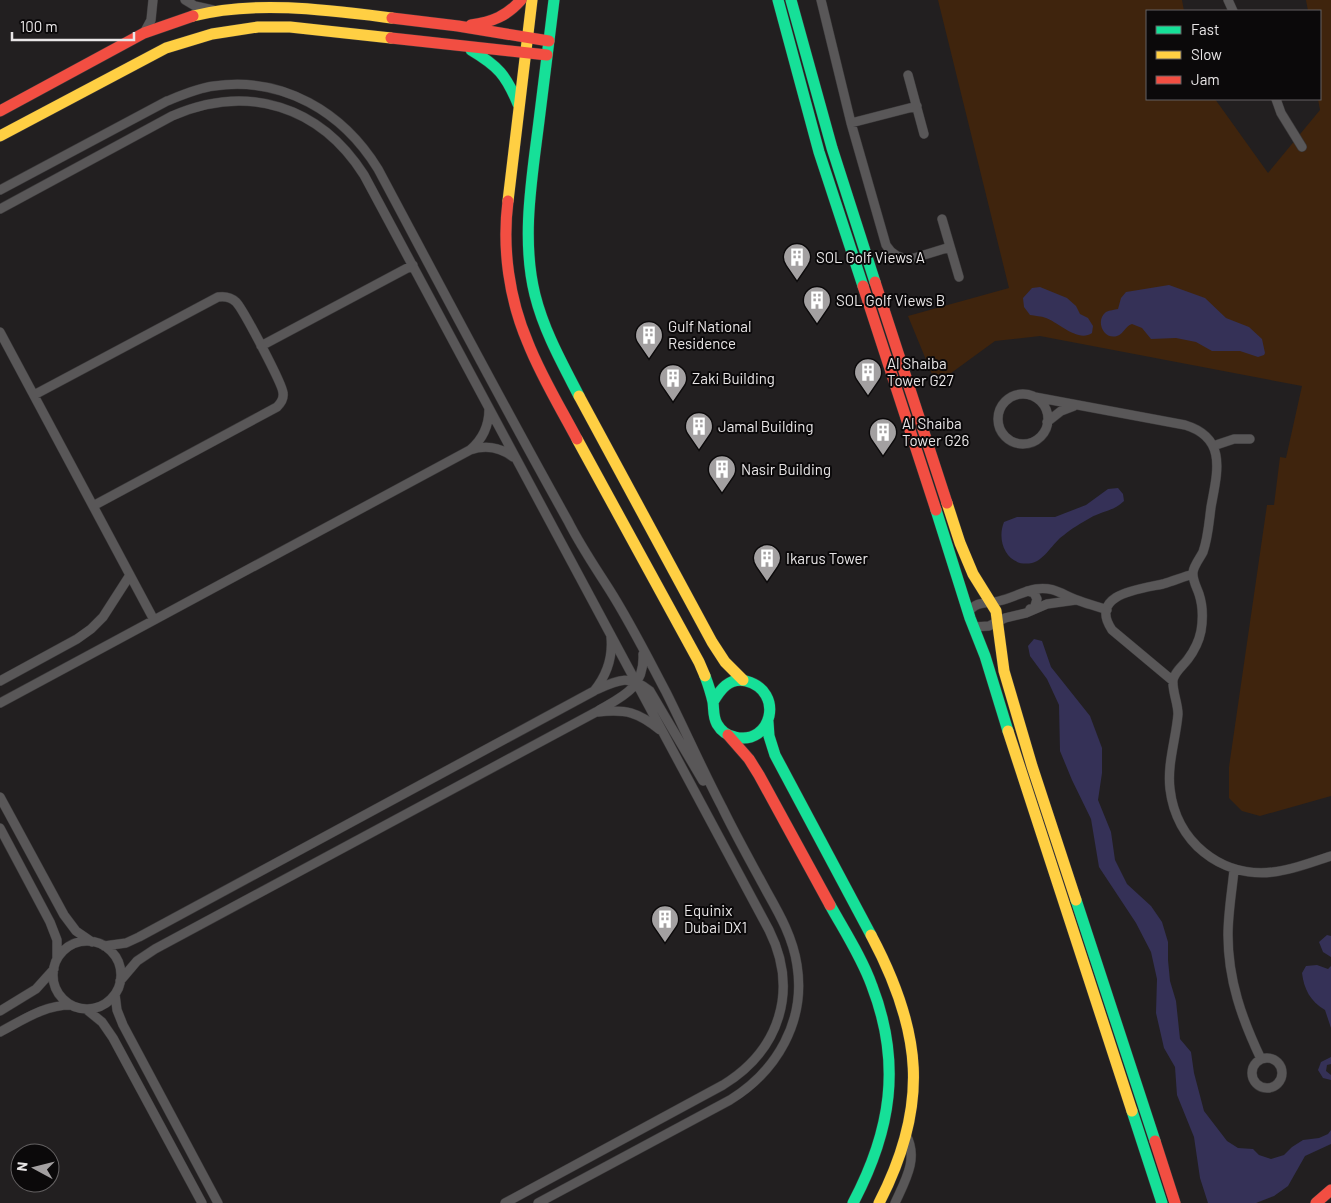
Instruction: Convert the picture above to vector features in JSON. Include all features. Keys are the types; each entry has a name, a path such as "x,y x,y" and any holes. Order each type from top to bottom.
{"street":[{"path":"144,34 151,20 153,0"},
{"path":"185,0 200,8 216,10"},
{"path":"458,26 485,23 498,19 521,0"},
{"path":"532,0 506,218 507,269 518,318 547,384 699,662 713,702"},
{"path":"554,0 527,233 530,273 534,292 546,330 560,346 712,642 725,662 743,680 758,685 768,698 770,706 769,736 775,755 882,956 903,1008 908,1026 913,1072 912,1103 906,1135 896,1166 879,1203"},
{"path":"778,0 819,152 960,583 968,613 986,656 1023,778 1162,1203"},
{"path":"791,0 834,157 957,534 972,574 996,611 1004,671 1032,766 1175,1203"},
{"path":"821,0 851,123 884,240 890,250 899,257 911,259 950,247"},
{"path":"0,111 144,34 179,20 216,10 256,6 288,6 458,26 548,41"},
{"path":"0,136 166,48 186,40 220,31 290,26 547,56"},
{"path":"464,46 492,61 503,72 519,106"},
{"path":"166,48 172,59"},
{"path":"908,75 924,134"},
{"path":"0,190 167,101 182,94 213,86 246,85 278,90 309,102 330,115 360,142 378,169 548,486 584,551 613,596 665,691 722,808 783,922 795,955 798,978 798,1001 793,1024 787,1040 778,1055 765,1072 740,1094 538,1203"},
{"path":"0,208 172,116 210,103 233,100 265,103 280,107 322,128 346,149 364,175 777,946 784,984 779,1017 770,1038 758,1057 733,1079 505,1203"},
{"path":"1276,100 1281,113 1302,147"},
{"path":"63,102 69,113"},
{"path":"851,123 917,106"},
{"path":"942,219 959,277"},
{"path":"261,346 412,265"},
{"path":"34,395 218,296 230,297 235,300 261,346 282,388 282,400 278,407 93,506"},
{"path":"0,332 154,620"},
{"path":"537,390 547,384"},
{"path":"1034,397 1046,410 1047,422 1042,434 1031,442 1018,443 1006,438 1002,433 998,420 1000,407 1015,395 1028,394 1077,406 1192,427 1204,435 1213,446 1217,460 1217,474 1206,543 1193,574 1202,605 1202,625 1197,644 1175,674 1173,680 1178,714 1170,781 1175,812 1186,833 1194,843 1212,859 1234,870 1260,873 1274,872 1331,856"},
{"path":"1047,422 1061,411 1077,406"},
{"path":"470,450 480,440 486,428 489,408"},
{"path":"1213,446 1234,439 1250,439"},
{"path":"0,703 470,450 484,447 498,448 516,459"},
{"path":"0,681 78,639 91,629 103,617 130,574"},
{"path":"1173,680 1112,630 1107,620 1107,610 1112,600 1120,594 1193,574"},
{"path":"968,613 980,603 999,601 1035,589 1050,589 1107,610"},
{"path":"1027,591 1034,594 1037,599 1034,609"},
{"path":"973,627 984,628 1017,614 1026,613 1058,602 1076,600"},
{"path":"594,691 604,677 610,662 612,645 610,635"},
{"path":"86,1009 102,1006 115,994 120,981 137,961 155,949 628,693 637,683 643,669 643,650"},
{"path":"104,946 126,943 146,933 594,691 618,680 637,683 650,691 683,748 722,808"},
{"path":"743,680 730,682 716,696 712,710 717,725 749,759 759,774 864,967 880,1006 890,1068 887,1115 871,1170 853,1203"},
{"path":"596,712 618,710 633,713 647,719 665,734"},
{"path":"728,735 741,738 754,735 768,722"},
{"path":"0,797 64,915 76,931 92,942 104,946 111,951 119,965 120,981"},
{"path":"0,828 54,931 57,940 54,979 57,990 62,998 71,1005"},
{"path":"1234,870 1228,934 1230,971 1239,1008 1261,1059"},
{"path":"0,1011 36,989 68,947 84,942 92,942"},
{"path":"115,994 117,1010 122,1025 218,1203"},
{"path":"0,1032 41,1011 56,1006 71,1005 86,1009 102,1022 113,1038 202,1203"},
{"path":"895,1203 908,1173 912,1157 911,1146 906,1135"},
{"path":"1316,1203 1331,1190"}],"shaded area":[{"path":"938,0 1182,0 1184,10 1146,10 1146,100 1216,100 1268,173 1320,110 1318,100 1321,100 1321,10 1308,10 1306,0 1331,0 1331,796 1260,816 1242,811 1229,798 1229,767 1267,505 1274,505 1280,457 1286,458 1302,386 1040,336 995,341 936,384 908,316 1009,288"},
{"path":"1169,285 1205,298 1226,318 1249,327 1262,339 1264,355 1258,357 1240,351 1212,351 1196,342 1176,338 1151,339 1142,328 1132,324 1117,336 1108,335 1104,332 1101,324 1103,315 1108,311 1118,309 1121,298 1126,292"},
{"path":"1040,287 1067,298 1076,306 1080,314 1088,318 1093,326 1092,333 1086,335 1074,334 1051,320 1030,315 1024,307 1023,298 1032,288"},
{"path":"1118,488 1123,494 1124,501 1116,507 1094,516 1073,528 1037,561 1023,563 1016,561 1006,552 1001,537 1004,522 1017,517 1055,517 1086,505 1108,489"},
{"path":"1034,639 1042,641 1051,667 1090,716 1102,748 1102,773 1098,800 1111,832 1115,860 1127,884 1151,906 1162,922 1168,942 1170,981 1176,1001 1180,1039 1191,1052 1194,1073 1204,1111 1227,1141 1238,1148 1253,1149 1259,1155 1271,1159 1284,1155 1303,1140 1319,1138 1328,1134 1331,1130 1331,1144 1305,1156 1288,1186 1274,1196 1256,1203 1208,1203 1200,1178 1194,1137 1177,1095 1175,1067 1164,1048 1156,1013 1157,979 1151,952 1136,923 1099,867 1091,819 1060,751 1059,705 1047,679 1030,656 1028,646"},
{"path":"1327,935 1331,936 1331,957 1323,952 1319,942"},
{"path":"1317,965 1328,969 1331,966 1331,1028 1325,1010 1312,999 1303,979 1302,973 1306,966"},
{"path":"1331,1057 1331,1064 1327,1065 1326,1071 1331,1075 1331,1080 1323,1078 1318,1070 1321,1062"}],"traffic: fast":[{"path":"554,0 531,186 528,230 529,252 535,295 543,321 579,396"},
{"path":"778,0 819,152 863,286"},
{"path":"791,0 832,148 875,282"},
{"path":"471,50 495,66 505,78 518,104"},
{"path":"936,510 1008,731"},
{"path":"705,676 713,702 714,716 721,729 727,734 748,738 758,733 765,726 769,716 769,705 766,695 758,687 746,681 740,680 730,683 722,689 713,702"},
{"path":"768,722 769,736 775,755 871,935"},
{"path":"1076,900 1155,1141"},
{"path":"830,905 868,976 881,1015 887,1043 888,1097 884,1123 866,1176 853,1203"},
{"path":"1132,1111 1162,1203"}],"traffic: slow":[{"path":"508,201 532,0"},
{"path":"193,16 241,8 266,7 343,12 392,18"},
{"path":"0,136 166,48 212,34 258,27 290,27 391,38"},
{"path":"579,396 712,642 725,662 743,680"},
{"path":"577,439 705,676"},
{"path":"947,503 960,543 973,574 996,611 1004,671 1032,766 1076,900"},
{"path":"1008,731 1132,1111"},
{"path":"871,935 901,1003 909,1036 913,1068 912,1100 906,1133 895,1167 879,1203"}],"traffic: jam":[{"path":"471,25 499,17 521,0"},
{"path":"0,111 144,33 193,16"},
{"path":"392,18 458,26 549,41"},
{"path":"391,38 547,55"},
{"path":"508,201 506,219 507,255 516,309 533,355 577,439"},
{"path":"875,282 947,503"},
{"path":"863,286 936,510"},
{"path":"728,735 749,759 759,775 830,905"},
{"path":"1155,1141 1175,1203"},
{"path":"1316,1203 1331,1190"}],"place":[{"name":"SOL Golf Views A","path":"797,281"},
{"name":"SOL Golf Views B","path":"817,324"},
{"name":"Gulf National Residence","path":"649,359"},
{"name":"Al Shaiba Tower G27","path":"868,396"},
{"name":"Zaki Building","path":"673,402"},
{"name":"Jamal Building","path":"699,450"},
{"name":"Al Shaiba Tower G26","path":"883,456"},
{"name":"Nasir Building","path":"722,493"},
{"name":"Ikarus Tower","path":"767,582"},
{"name":"Equinix Dubai DX1","path":"665,943"}]}
